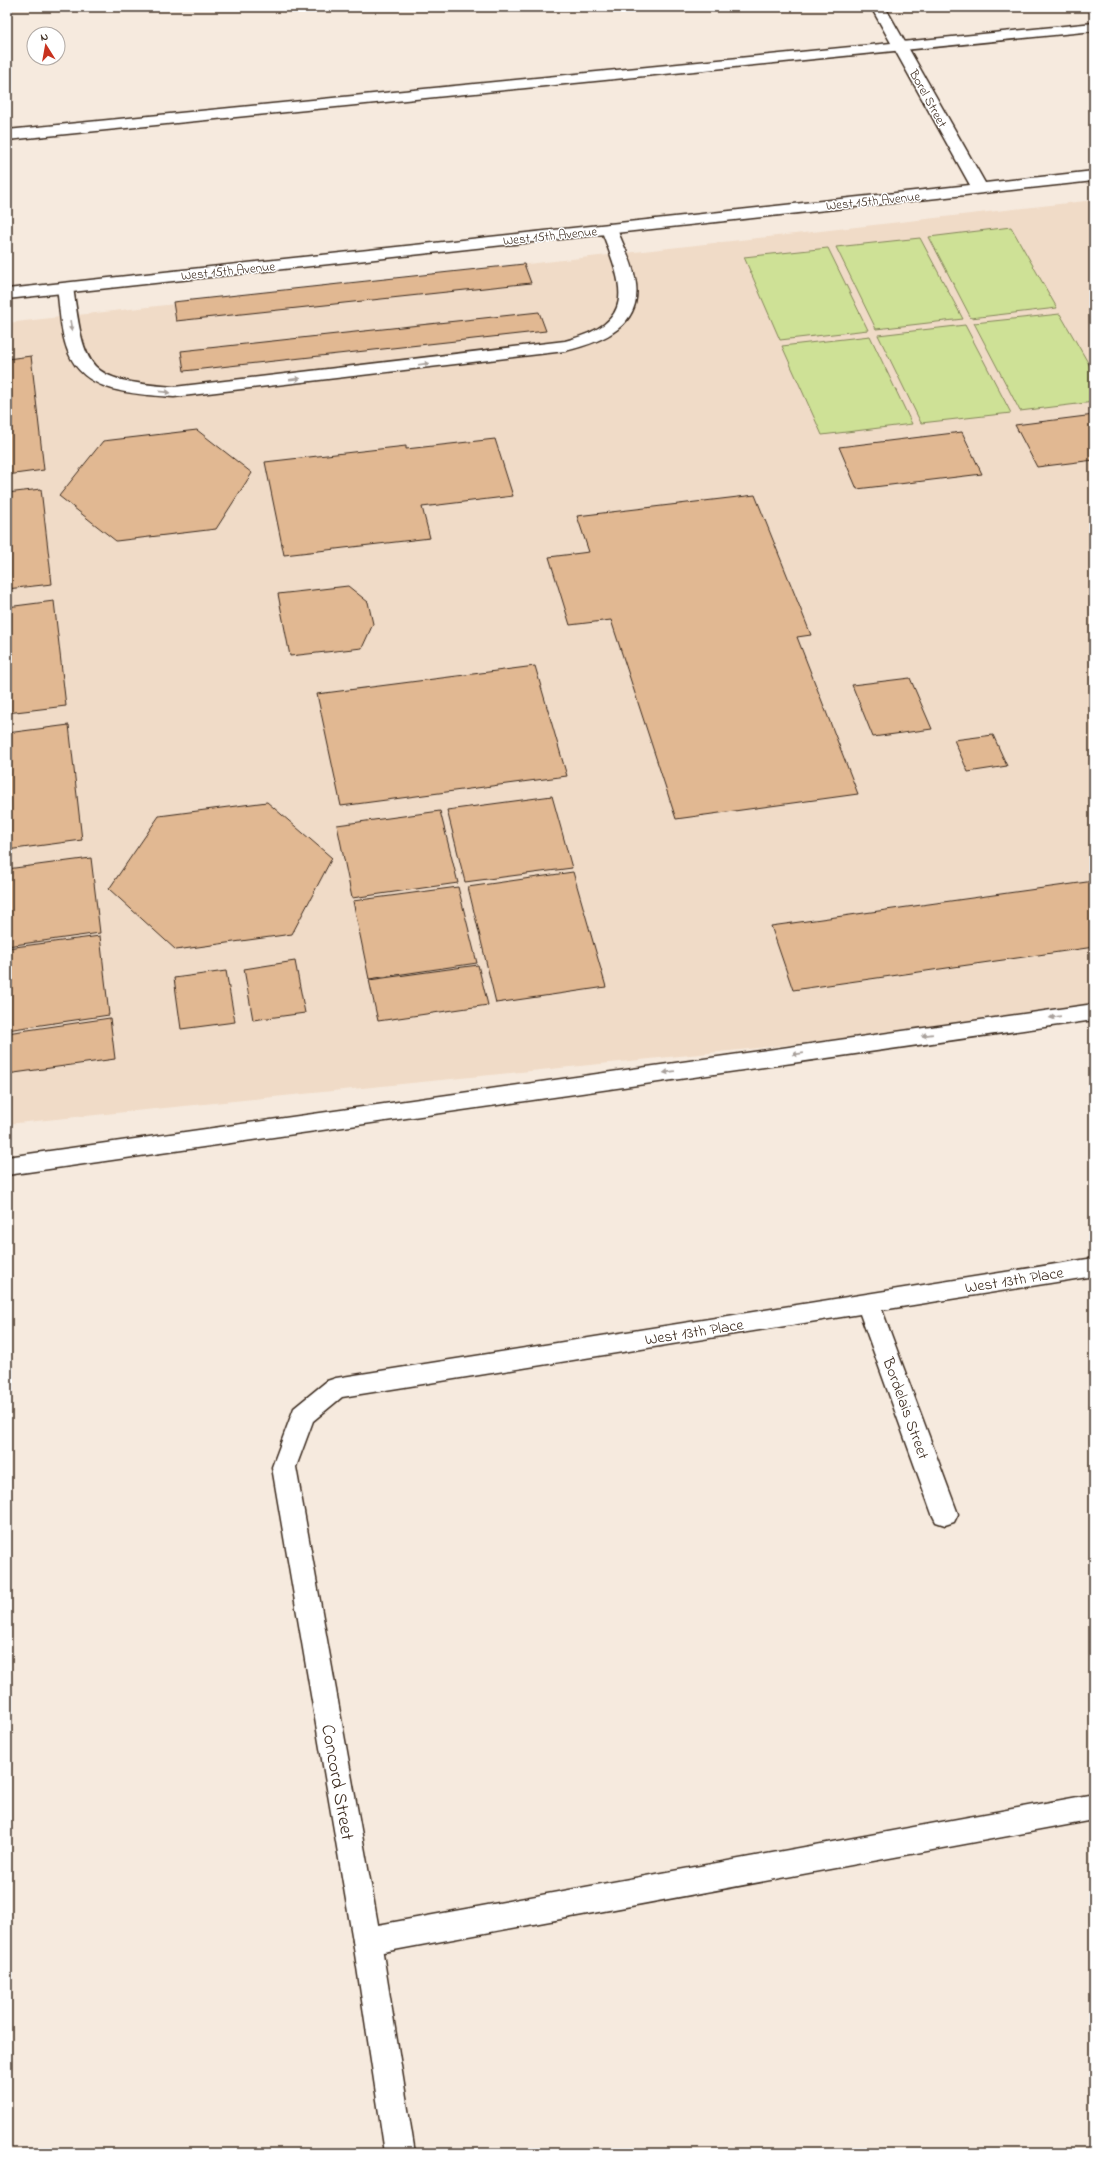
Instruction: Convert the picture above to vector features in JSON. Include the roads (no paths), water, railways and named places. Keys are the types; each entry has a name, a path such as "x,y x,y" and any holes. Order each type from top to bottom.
{"street":[{"name":"Borel Street","path":"878,7 980,189"},
{"path":"7,135 1094,26"},
{"name":"West 15th Avenue","path":"7,294 1094,176"},
{"path":"65,287 74,343 81,362 102,380 131,388 174,392 532,351 572,345 601,336 622,315 627,297 628,283 609,229"},
{"path":"7,1166 1094,1012"},
{"name":"West 13th Place","path":"303,1415 336,1388 1094,1266"},
{"name":"Bordelais Street","path":"868,1303 945,1514"},
{"name":"Concord Street","path":"303,1415 284,1467 367,1941 400,2153"},
{"path":"367,1941 1094,1807"}]}
